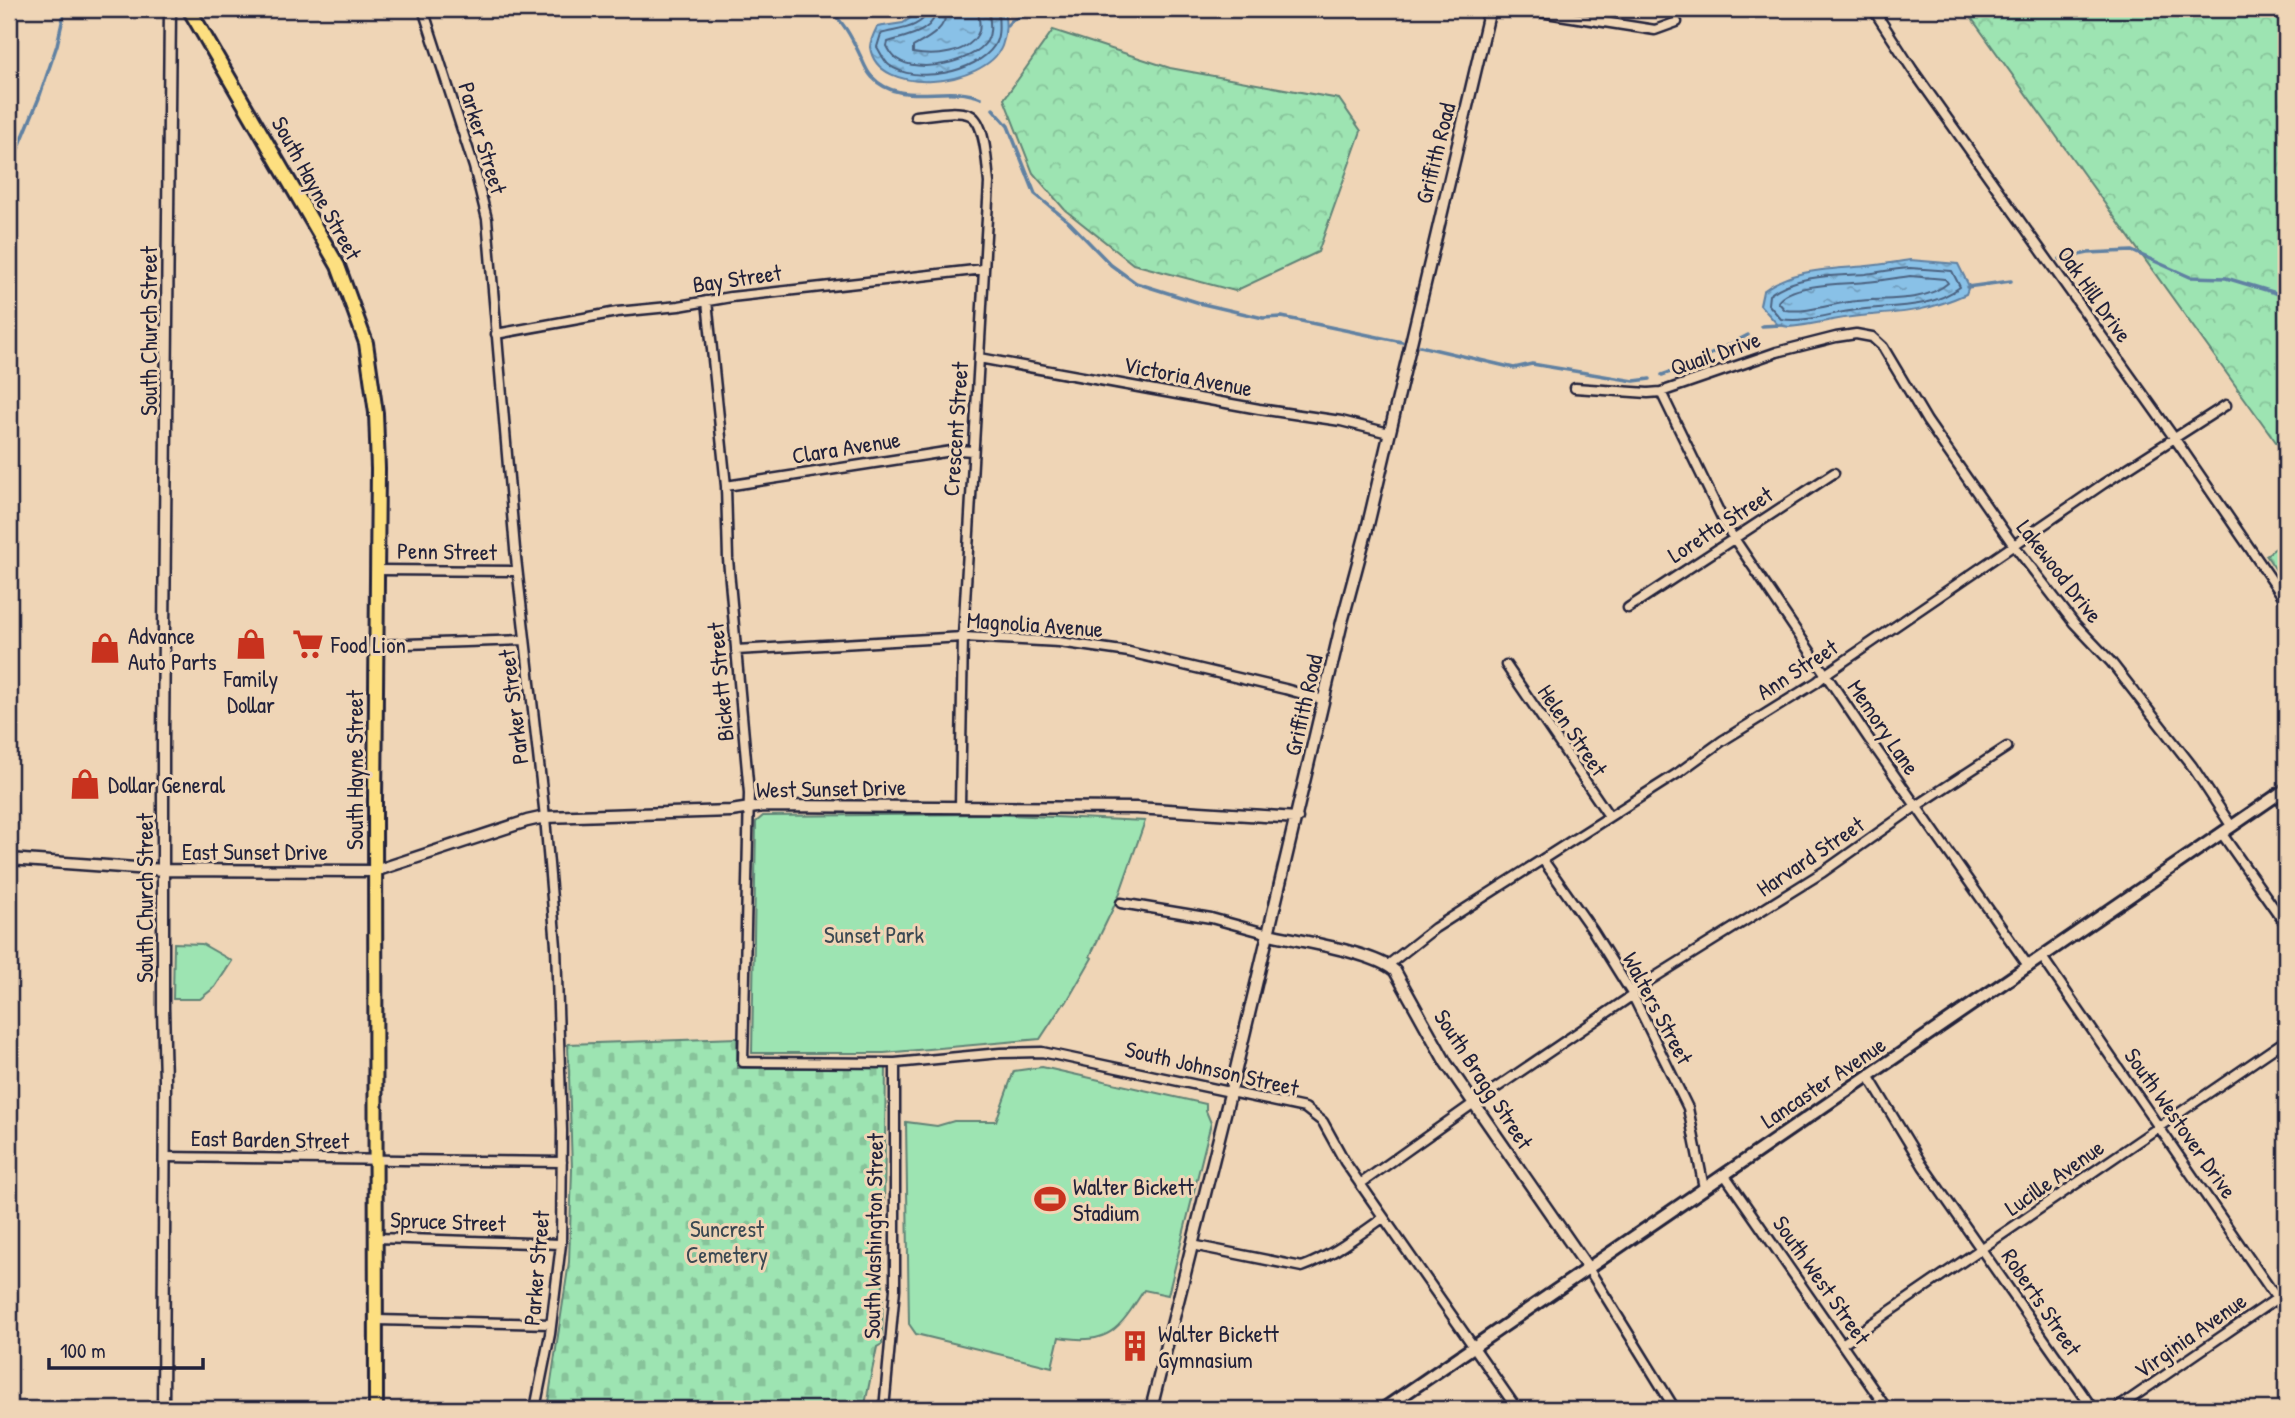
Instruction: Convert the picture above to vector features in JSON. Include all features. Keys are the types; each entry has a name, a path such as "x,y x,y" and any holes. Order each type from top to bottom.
{"main road":[{"name":"South Hayne Street","path":"189,9 326,242 353,304 366,343 377,425 376,1409"},
{"name":"Lancaster Avenue","path":"1383,1409 2286,789"}],"street":[{"name":"South Church Street","path":"163,1409 163,737 170,9"},
{"name":"Parker Street","path":"423,9 474,167 487,219 517,571 545,817 556,946 562,1162 561,1244 551,1324 535,1409"},
{"name":"Griffith Road","path":"1151,1409 1297,818 1490,9"},
{"path":"1521,9 1655,30 1676,22"},
{"name":"Oak Hill Drive","path":"1873,9 1912,69 2175,439 2286,601"},
{"name":"Crescent Street","path":"915,116 956,113 971,116 976,120 986,152 989,183 963,637 960,806"},
{"name":"Bay Street","path":"496,334 617,312 778,290 984,269"},
{"name":"Bickett Street","path":"707,301 726,486 748,808 743,1062"},
{"name":"Quail Drive","path":"1576,388 1626,393 1661,391 1777,352 1846,335 1866,335"},
{"name":"Lakewood Drive","path":"1866,335 1883,347 1927,421 2014,545 2074,623 2111,662 2184,756 2232,827"},
{"name":"Victoria Avenue","path":"979,358 1259,409 1341,421 1389,433"},
{"name":"Memory Lane","path":"1661,391 1734,538 1915,807 2029,967"},
{"name":"Ann Street","path":"1388,965 1435,928 1825,675 2103,484 2226,405"},
{"name":"Clara Avenue","path":"726,486 958,450 973,451"},
{"name":"Loretta Street","path":"1628,608 1834,472"},
{"name":"Penn Street","path":"377,570 517,571"},
{"name":"Magnolia Avenue","path":"736,650 963,637 1059,642 1129,652 1285,689 1324,701"},
{"path":"376,645 524,640"},
{"name":"Helen Street","path":"1506,666 1609,816"},
{"name":"Harvard Street","path":"1360,1184 1632,993 1823,872 2007,747"},
{"name":"West Sunset Drive","path":"375,871 545,817 731,811 748,808 960,806 1136,808 1297,818"},
{"path":"2222,834 2286,925"},
{"name":"East Sunset Drive","path":"9,859 164,870 375,871"},
{"name":"Walters Street","path":"1543,860 1593,930 1632,993 1688,1108 1704,1188"},
{"path":"1121,903 1211,918 1351,953 1388,965"},
{"name":"South Westover Drive","path":"2042,957 2286,1312"},
{"name":"South Bragg Street","path":"1388,965 1405,985 1446,1063 1588,1268 1675,1409"},
{"name":"Lucille Avenue","path":"1843,1344 2286,1040"},
{"name":"South Johnson Street","path":"743,1062 895,1063 1000,1053 1042,1052 1231,1090 1304,1108 1323,1122 1360,1184 1517,1409"},
{"name":"South Washington Street","path":"884,1409 895,1289 895,1063"},
{"name":"Roberts Street","path":"1869,1077 1923,1166 2093,1409"},
{"name":"East Barden Street","path":"164,1157 562,1162"},
{"name":"South West Street","path":"1724,1174 1887,1409"},
{"path":"1192,1245 1302,1267 1319,1261 1383,1218"},
{"name":"Spruce Street","path":"376,1238 561,1244"},
{"name":"Virginia Avenue","path":"2116,1409 2286,1292"},
{"path":"377,1321 551,1324"}],"green space":[{"path":"1965,9 2286,9 2286,456"},
{"path":"1053,30 1170,68 1339,99 1361,131 1318,252 1235,291 1133,264 1065,210 1033,173 1004,99"},
{"path":"2286,541 2286,585 2266,555"},
{"name":"Sunset Park","path":"987,814 1145,821 1118,898 1090,956 1092,958 1066,1003 1040,1039 884,1053 752,1053 756,822 763,816"},
{"path":"174,943 202,944 232,961 215,987 200,999 173,999"},
{"name":"Suncrest Cemetery","path":"737,1038 737,1068 886,1068 882,1344 877,1347 864,1409 547,1409 569,1262 572,1169 568,1044"},
{"name":"Walter Bickett Stadium","path":"1042,1067 1206,1104 1211,1123 1168,1295 1144,1290 1119,1325 1101,1336 1090,1339 1059,1337 1052,1367 916,1334 909,1324 906,1122 937,1126 954,1121 996,1121 1014,1071"}],"water":[{"path":"1004,9 1005,37 992,60 955,78 933,81 911,80 891,74 877,64 870,47 877,27 903,23 921,11"},
{"path":"1910,260 1958,264 1969,286 1966,294 1913,311 1789,327 1778,325 1760,305 1763,291 1775,283 1799,274"}],"waterway":[{"path":"9,171 39,98 57,45 65,9"},
{"path":"828,9 846,29 870,75 883,86 910,93 954,93 981,98"},
{"path":"1007,26 1011,21 1038,9"},
{"path":"993,109 1008,126 1035,194 1069,222 1111,265 1136,283 1203,304 1263,318 1282,317 1402,342"},
{"path":"2060,259 2088,253 2132,251 2190,277 2226,278 2286,296"},
{"path":"1967,287 2011,281"},
{"path":"1762,326 1781,325"},
{"path":"1696,362 1748,335"},
{"path":"1420,346 1514,368 1532,364 1634,381 1650,379"},
{"path":"1662,375 1684,367"}],"place":[{"name":"Family Dollar","path":"251,644"},
{"name":"Food Lion","path":"308,644"},
{"name":"Advance Auto Parts","path":"105,648"},
{"name":"Dollar General","path":"85,784"},
{"name":"Walter Bickett Stadium","path":"1050,1199"},
{"name":"Walter Bickett Gymnasium","path":"1135,1346"}]}
